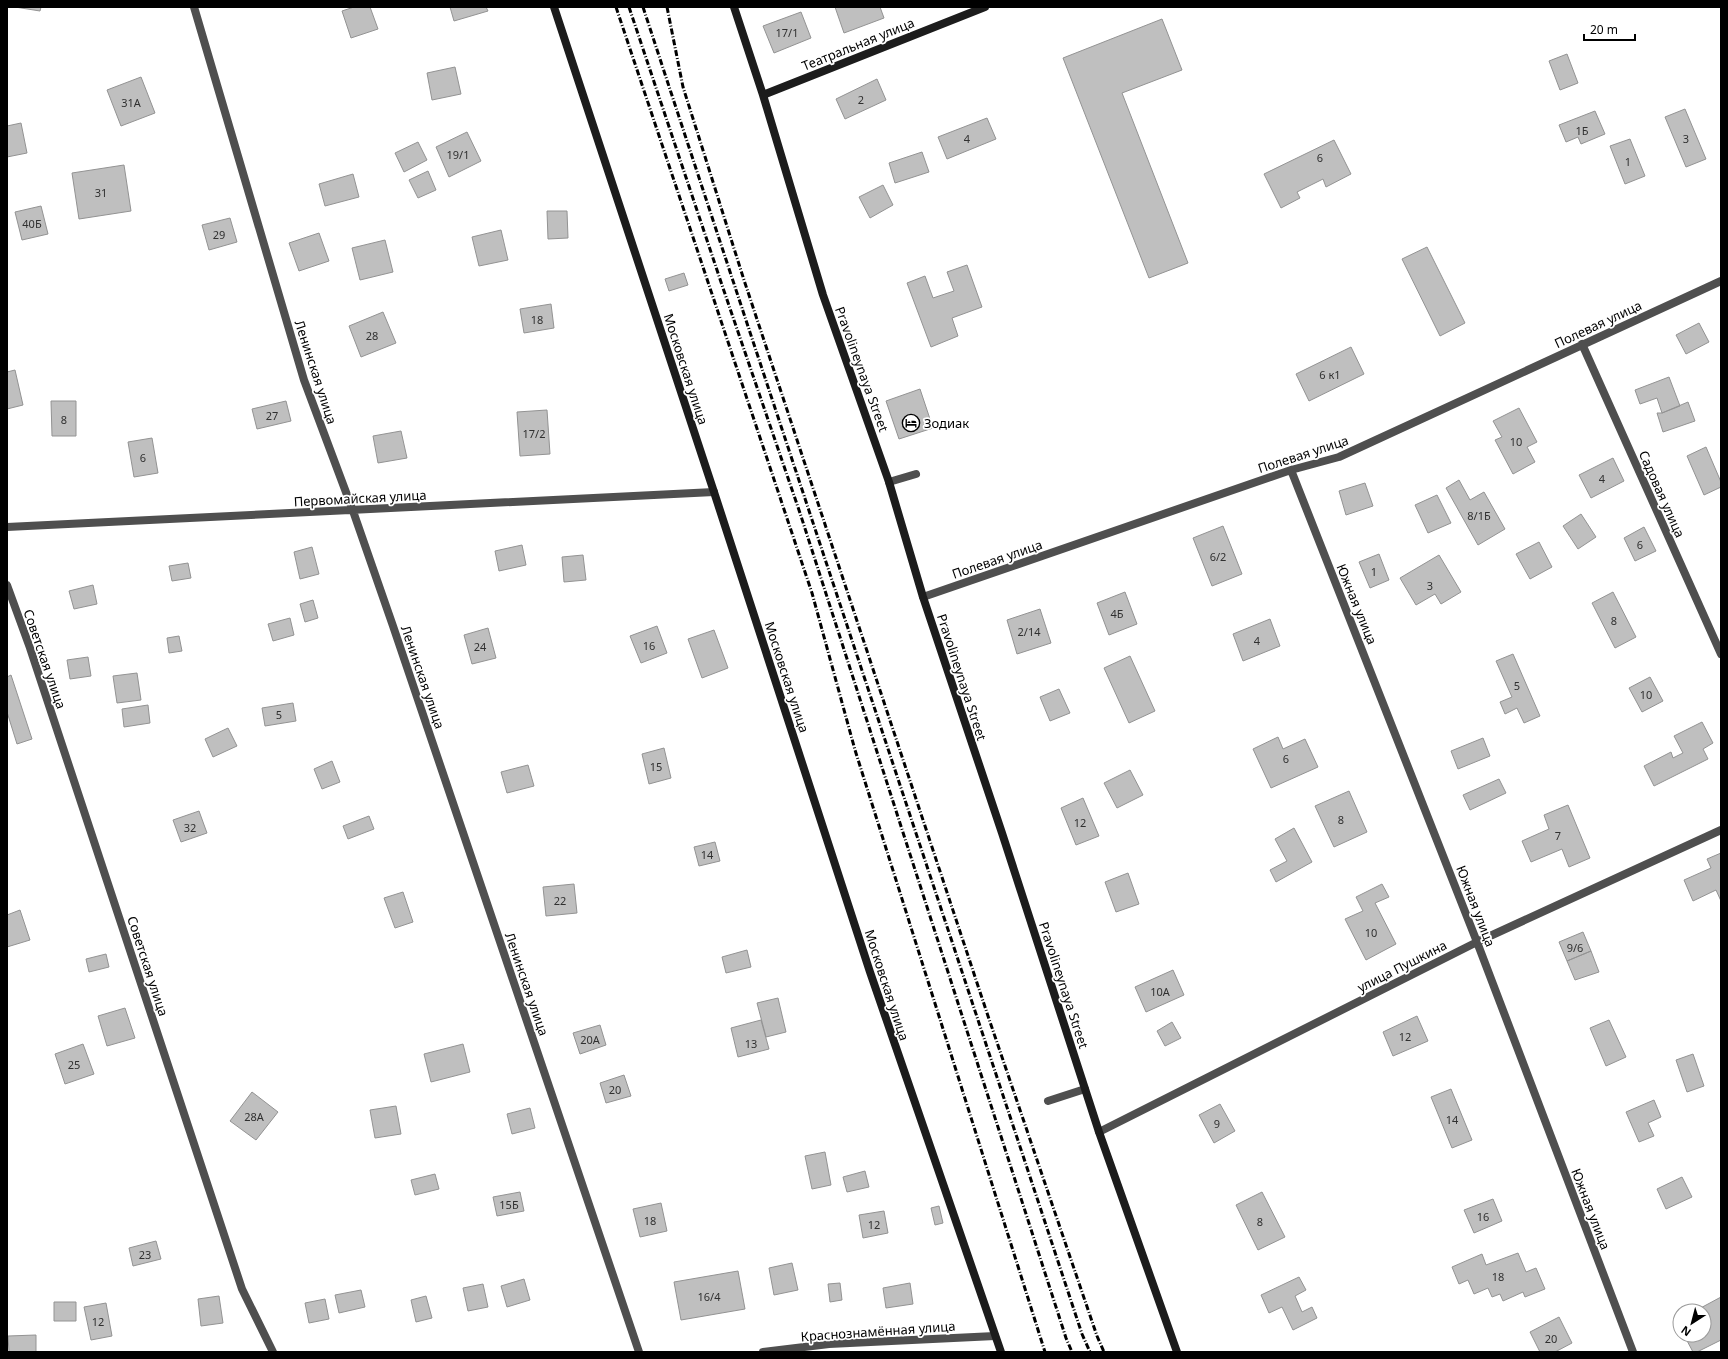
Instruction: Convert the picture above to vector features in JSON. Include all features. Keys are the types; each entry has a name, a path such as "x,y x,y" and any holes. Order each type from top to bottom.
{"main road":[{"name":"Московская улица","path":"554,7 870,972 1001,1352"},
{"name":"Pravolineynaya Street","path":"734,7 763,95 823,295 889,482 923,597 1002,833 1099,1132 1177,1352"},
{"name":"Театральная улица","path":"763,95 985,7"}],"street":[{"name":"Ленинская улица","path":"194,7 304,380 353,511 396,633 639,1352"},
{"name":"Полевая улица","path":"923,597 1291,470 1339,457 1721,281"},
{"name":"Садовая улица","path":"1582,344 1721,654"},
{"name":"Южная улица","path":"1291,470 1478,942 1633,1352"},
{"path":"889,482 916,474"},
{"name":"Первомайская улица","path":"7,527 714,492"},
{"name":"Советская улица","path":"7,584 30,648 242,1289 273,1352"},
{"name":"улица Пушкина","path":"1099,1132 1478,942 1721,830"},
{"path":"1048,1101 1085,1089"},
{"name":"Краснознамённая улица","path":"763,1352 829,1344 995,1336"}],"building":[{"path":"15,7 41,7 40,11"},
{"path":"354,7 370,7 378,29 351,38 342,11"},
{"path":"450,7 486,7 488,11 454,21"},
{"path":"835,7 880,7 884,18 844,33"},
{"path":"801,12 811,38 774,53 763,26"},
{"path":"1162,19 1182,70 1122,93 1188,263 1149,278 1063,58"},
{"path":"1567,54 1578,83 1560,90 1549,61"},
{"path":"455,67 461,94 432,100 427,73"},
{"path":"141,77 155,113 121,126 107,90"},
{"path":"877,79 886,100 845,119 836,99"},
{"path":"1685,109 1706,159 1686,167 1665,117"},
{"path":"1595,111 1605,134 1581,144 1578,137 1566,142 1559,125"},
{"path":"987,118 996,139 947,159 938,137"},
{"path":"21,123 27,153 7,157 7,126"},
{"path":"467,132 481,161 449,177 436,147"},
{"path":"1630,139 1645,176 1625,184 1610,146"},
{"path":"1334,140 1351,174 1326,187 1323,179 1297,192 1300,198 1281,208 1264,174"},
{"path":"418,142 427,160 404,172 395,153"},
{"path":"922,152 929,172 895,183 889,163"},
{"path":"124,165 131,211 79,219 72,173"},
{"path":"428,171 436,190 418,198 409,180"},
{"path":"353,174 359,197 325,206 319,184"},
{"path":"883,185 893,205 870,218 859,197"},
{"path":"41,206 48,234 22,240 15,212"},
{"path":"547,211 567,211 568,238 548,239"},
{"path":"230,218 237,242 209,250 202,225"},
{"path":"501,230 508,260 479,266 472,237"},
{"path":"319,233 329,261 299,271 289,243"},
{"path":"385,240 393,272 360,280 352,248"},
{"path":"1427,247 1465,323 1440,336 1402,259"},
{"path":"967,265 982,307 952,318 958,336 931,347 907,283 925,276 933,298 954,291 947,272"},
{"path":"684,273 688,285 669,291 665,279"},
{"path":"551,304 554,328 524,333 520,309"},
{"path":"383,312 396,343 361,357 349,326"},
{"path":"1699,323 1709,342 1686,354 1676,335"},
{"path":"1351,347 1364,374 1309,401 1296,374"},
{"path":"15,370 23,405 7,409 7,372"},
{"path":"1669,377 1680,406 1662,413 1657,398 1640,404 1635,390"},
{"path":"920,389 933,428 899,439 886,401"},
{"path":"51,401 76,401 76,436 52,436"},
{"path":"286,401 291,421 257,429 252,409"},
{"path":"1688,402 1695,421 1663,432 1657,413 1662,413"},
{"path":"1519,408 1537,442 1527,447 1535,462 1513,474 1495,440 1502,437 1493,421"},
{"path":"547,410 550,454 520,456 517,412"},
{"path":"401,431 407,458 378,463 373,436"},
{"path":"152,438 158,473 134,477 128,442"},
{"path":"1706,447 1721,482 1721,487 1704,495 1687,456"},
{"path":"1613,458 1624,481 1591,498 1579,475"},
{"path":"1459,480 1470,500 1484,492 1505,529 1478,545 1446,488"},
{"path":"1365,483 1373,506 1346,515 1339,491"},
{"path":"1437,495 1451,523 1428,533 1415,505"},
{"path":"1581,514 1596,537 1578,549 1563,526"},
{"path":"1223,526 1242,574 1212,586 1193,538"},
{"path":"1644,527 1656,551 1635,561 1624,538"},
{"path":"1539,542 1552,567 1530,579 1516,554"},
{"path":"522,545 526,565 499,571 495,551"},
{"path":"312,547 319,574 300,579 294,552"},
{"path":"1379,554 1389,580 1370,588 1359,562"},
{"path":"583,555 586,580 564,582 562,557"},
{"path":"1439,555 1461,592 1441,604 1435,594 1416,605 1400,578"},
{"path":"188,563 191,578 172,581 169,566"},
{"path":"93,585 97,604 74,609 69,591"},
{"path":"1125,592 1137,624 1109,635 1097,603"},
{"path":"1613,592 1636,637 1615,648 1592,603"},
{"path":"313,600 318,618 305,622 300,604"},
{"path":"1040,609 1051,643 1017,654 1007,620"},
{"path":"290,618 294,635 273,641 268,624"},
{"path":"1270,619 1280,646 1243,661 1233,634"},
{"path":"657,626 667,653 641,663 630,636"},
{"path":"488,628 496,658 472,664 464,635"},
{"path":"714,630 728,668 702,678 688,639"},
{"path":"179,636 182,651 169,653 167,638"},
{"path":"1513,654 1540,716 1524,723 1517,708 1505,714 1500,702 1512,697 1496,661"},
{"path":"1130,656 1155,711 1129,723 1104,668"},
{"path":"88,657 91,676 70,679 67,660"},
{"path":"137,673 141,700 117,703 113,676"},
{"path":"11,675 32,739 17,744 7,712 7,677"},
{"path":"1650,677 1663,701 1642,712 1629,688"},
{"path":"1059,689 1070,713 1050,721 1040,697"},
{"path":"293,703 296,721 265,726 262,708"},
{"path":"148,705 150,723 124,727 122,709"},
{"path":"1702,722 1713,743 1703,749 1708,759 1654,786 1644,766 1671,752 1673,758 1683,753 1674,736"},
{"path":"228,728 237,746 213,757 205,739"},
{"path":"1278,737 1283,749 1305,739 1318,767 1271,788 1253,749"},
{"path":"1483,738 1490,756 1458,769 1451,751"},
{"path":"664,748 671,778 649,784 642,754"},
{"path":"332,761 340,782 322,789 314,769"},
{"path":"528,765 534,786 507,793 501,772"},
{"path":"1130,770 1143,795 1117,808 1104,783"},
{"path":"1499,779 1506,793 1470,810 1463,795"},
{"path":"1349,791 1367,832 1334,847 1315,806"},
{"path":"1083,798 1099,836 1076,845 1061,808"},
{"path":"1568,805 1590,858 1569,867 1562,849 1531,862 1522,841 1549,829 1544,815"},
{"path":"199,811 207,833 181,842 173,820"},
{"path":"369,816 374,829 348,839 343,826"},
{"path":"1294,828 1312,862 1276,882 1270,870 1287,861 1275,839"},
{"path":"715,842 720,861 699,866 694,847"},
{"path":"1721,853 1721,901 1716,890 1693,901 1684,880 1711,868 1707,859"},
{"path":"1128,873 1139,904 1116,912 1105,882"},
{"path":"574,884 577,913 546,916 543,887"},
{"path":"1382,884 1389,897 1375,903 1396,944 1366,960 1345,919 1363,911 1356,897"},
{"path":"403,892 413,922 395,928 384,898"},
{"path":"20,910 30,940 7,947 7,915"},
{"path":"1583,932 1591,951 1567,961 1559,942"},
{"path":"747,950 751,967 726,973 722,957"},
{"path":"1591,951 1599,972 1575,980 1567,961"},
{"path":"106,954 109,967 89,972 86,959"},
{"path":"1173,970 1184,995 1146,1012 1135,987"},
{"path":"778,998 786,1032 766,1037 757,1003"},
{"path":"125,1008 135,1038 107,1046 98,1016"},
{"path":"1417,1016 1428,1041 1393,1056 1383,1032"},
{"path":"761,1020 769,1049 738,1057 731,1028"},
{"path":"1609,1020 1626,1057 1606,1066 1590,1028"},
{"path":"1172,1022 1181,1038 1165,1046 1157,1031"},
{"path":"600,1025 606,1045 580,1054 573,1033"},
{"path":"83,1044 94,1074 65,1084 55,1054"},
{"path":"463,1044 470,1072 431,1082 424,1054"},
{"path":"1693,1054 1704,1086 1687,1092 1676,1060"},
{"path":"624,1075 631,1096 606,1103 600,1083"},
{"path":"1451,1089 1472,1140 1452,1148 1431,1097"},
{"path":"252,1092 278,1112 256,1140 230,1121"},
{"path":"1654,1100 1661,1117 1648,1123 1654,1136 1639,1142 1626,1112"},
{"path":"1220,1104 1235,1131 1214,1143 1199,1115"},
{"path":"396,1106 401,1134 375,1138 370,1110"},
{"path":"530,1108 535,1128 512,1134 507,1114"},
{"path":"825,1152 831,1185 812,1189 805,1156"},
{"path":"865,1171 869,1187 847,1192 843,1177"},
{"path":"435,1174 439,1189 415,1195 411,1180"},
{"path":"1682,1177 1692,1197 1666,1209 1657,1189"},
{"path":"520,1192 524,1211 497,1216 493,1197"},
{"path":"1262,1192 1285,1237 1258,1250 1236,1205"},
{"path":"1493,1199 1502,1221 1474,1233 1464,1210"},
{"path":"661,1203 667,1231 640,1237 633,1209"},
{"path":"939,1206 943,1223 935,1225 931,1208"},
{"path":"884,1211 888,1233 863,1238 859,1215"},
{"path":"156,1241 161,1259 133,1266 129,1248"},
{"path":"1518,1253 1526,1272 1536,1268 1545,1289 1525,1297 1523,1292 1503,1301 1500,1294 1492,1297 1488,1288 1474,1294 1468,1280 1459,1284 1452,1267 1482,1254 1486,1265"},
{"path":"792,1263 798,1290 774,1295 769,1268"},
{"path":"738,1271 745,1309 681,1320 674,1282"},
{"path":"1299,1277 1306,1290 1295,1296 1302,1312 1312,1307 1317,1318 1293,1330 1282,1307 1269,1313 1261,1295"},
{"path":"524,1279 530,1300 507,1307 501,1286"},
{"path":"840,1283 842,1300 830,1302 828,1284"},
{"path":"910,1283 913,1304 886,1308 883,1288"},
{"path":"483,1284 488,1307 468,1311 463,1288"},
{"path":"361,1290 365,1307 339,1313 335,1295"},
{"path":"219,1296 223,1323 201,1326 198,1299"},
{"path":"426,1296 432,1318 416,1322 411,1300"},
{"path":"1721,1297 1721,1340 1697,1352 1693,1352 1688,1343 1712,1343 1712,1303 1710,1303"},
{"path":"325,1299 329,1319 309,1323 305,1303"},
{"path":"54,1302 76,1302 76,1321 54,1321"},
{"path":"106,1303 112,1336 91,1340 84,1307"},
{"path":"1559,1317 1572,1343 1555,1352 1540,1352 1530,1332"},
{"path":"36,1335 36,1352 9,1352 8,1336"}],"railway":[{"path":"616,7 812,593 855,750 1045,1352"},
{"path":"629,7 800,513 1066,1338 1072,1352"},
{"path":"643,7 1082,1334 1090,1352"},
{"path":"667,7 683,87 744,280 988,1016 1097,1336 1104,1352"}],"place":[{"name":"Зодиак","path":"911,423"}]}
